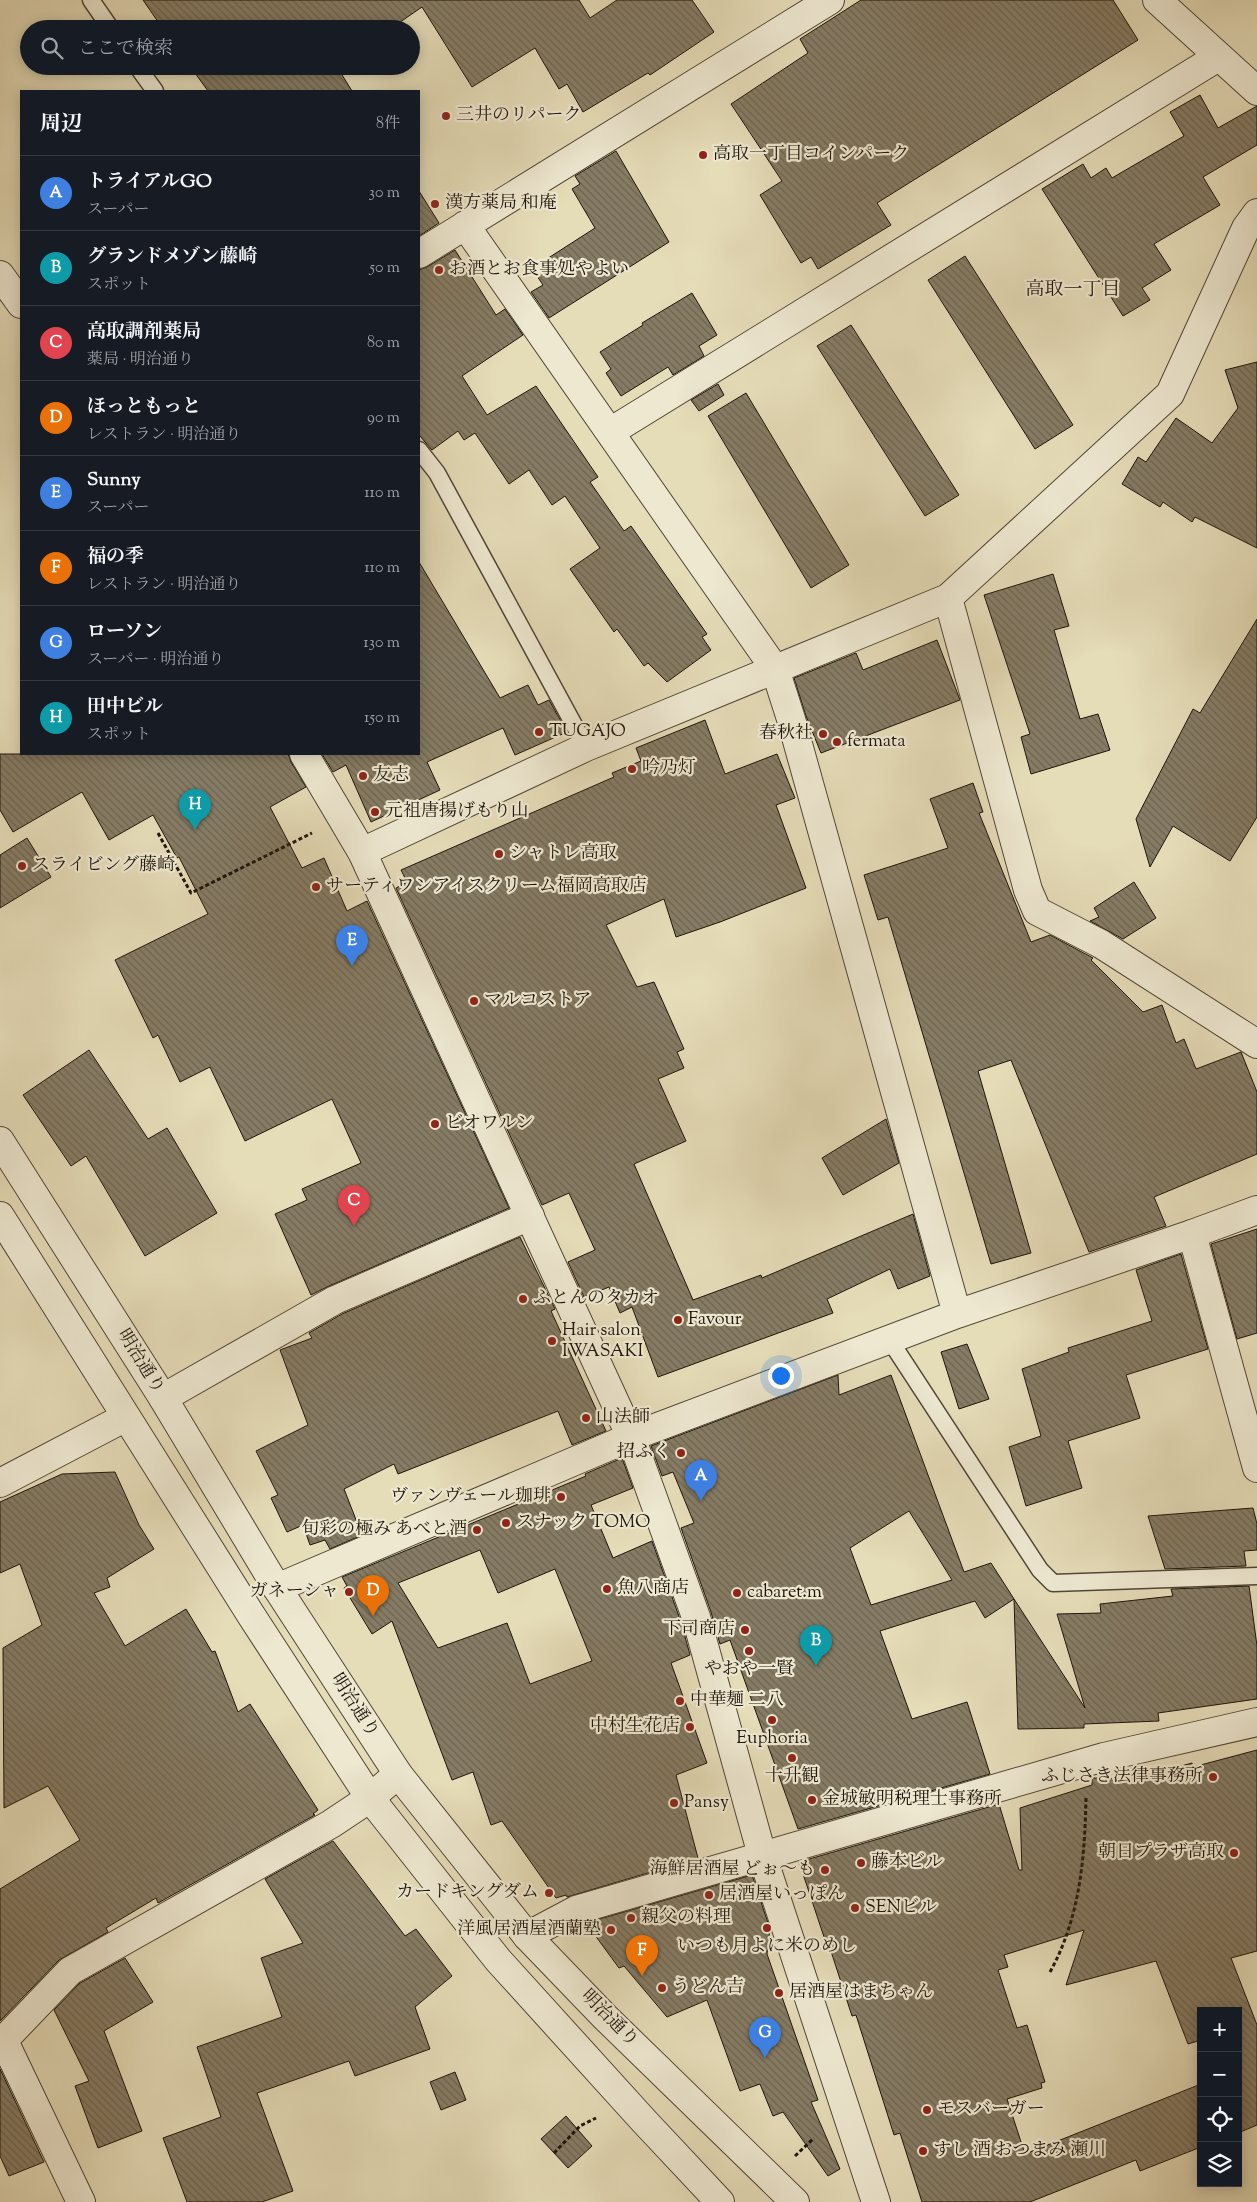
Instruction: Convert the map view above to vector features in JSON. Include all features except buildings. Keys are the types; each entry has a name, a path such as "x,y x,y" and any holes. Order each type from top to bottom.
{"street":[{"path":"420,253 830,0"},
{"path":"1157,0 1257,91"},
{"path":"610,432 1218,57"},
{"path":"362,852 586,747 948,598 1170,394 1246,228 1257,213"},
{"path":"465,225 775,670 794,729 957,1314"},
{"path":"0,275 20,303"},
{"path":"948,598 1028,890 1037,911 1101,944 1257,1044"},
{"path":"305,755 362,852 631,1437 696,1617 762,1855 876,2202"},
{"name":"明治通り","path":"0,1141 163,1398 277,1588 398,1774 527,1936 612,2023 795,2202"},
{"path":"277,1588 631,1437 957,1314 1257,1210"},
{"name":"明治通り","path":"0,1216 251,1615 370,1798 498,1960 720,2202"},
{"path":"163,1398 335,1300 530,1216"},
{"path":"1192,1234 1257,1468"},
{"path":"0,1483 126,1417"},
{"path":"527,1936 576,1910 762,1855 1086,1762 1257,1722"},
{"path":"81,2202 2,2043 70,1971 331,1824 370,1798 398,1774"}],"lane":[{"path":"91,0 105,20"},
{"path":"144,75 154,90"},
{"path":"420,451 437,473 586,747"},
{"path":"889,1339 1040,1570 1053,1583 1257,1576"}],"path":[{"path":"158,833 191,893 342,818"},
{"path":"1050,1972 1057,1959 1077,1901 1082,1874 1085,1847 1086,1762"},
{"path":"554,2153 580,2126 596,2118"},
{"path":"792,2159 814,2138"}],"place":[{"name":"三井のリパーク","path":"446,116"},
{"name":"高取一丁目コインパーク","path":"703,155"},
{"name":"漢方薬局 和庵","path":"435,204"},
{"name":"お酒とお食事処やよい","path":"439,270"},
{"name":"TUGAJO","path":"539,732"},
{"name":"春秋社","path":"823,734"},
{"name":"fermata","path":"837,742"},
{"name":"吟乃灯","path":"632,769"},
{"name":"友志","path":"363,776"},
{"name":"元祖唐揚げもり山","path":"375,812"},
{"name":"田中ビル","path":"195,830"},
{"name":"シャトレ高取","path":"499,854"},
{"name":"スライビング藤崎","path":"22,866"},
{"name":"サーティワンアイスクリーム福岡高取店","path":"316,887"},
{"name":"Sunny","path":"352,966"},
{"name":"マルコストア","path":"474,1001"},
{"name":"ビオワルン","path":"435,1124"},
{"name":"高取調剤薬局","path":"354,1226"},
{"name":"ふとんのタカオ","path":"523,1299"},
{"name":"Favour","path":"678,1320"},
{"name":"Hair salon IWASAKI","path":"552,1341"},
{"name":"山法師","path":"586,1418"},
{"name":"招ふく","path":"681,1453"},
{"name":"ヴァンヴェール珈琲","path":"561,1497"},
{"name":"トライアルGO","path":"701,1501"},
{"name":"スナック TOMO","path":"506,1523"},
{"name":"旬彩の極み あべと酒","path":"477,1530"},
{"name":"魚八商店","path":"607,1589"},
{"name":"ガネーシャ","path":"349,1592"},
{"name":"cabaret.m","path":"737,1593"},
{"name":"ほっともっと","path":"373,1616"},
{"name":"下司商店","path":"745,1630"},
{"name":"やおや一賢","path":"749,1651"},
{"name":"グランドメゾン藤崎","path":"816,1666"},
{"name":"中華麺 二八","path":"680,1701"},
{"name":"Euphoria","path":"772,1720"},
{"name":"中村生花店","path":"690,1727"},
{"name":"十升観","path":"792,1758"},
{"name":"ふじさき法律事務所","path":"1213,1777"},
{"name":"金城敏明税理士事務所","path":"812,1800"},
{"name":"Pansy","path":"674,1803"},
{"name":"朝日プラザ高取","path":"1234,1853"},
{"name":"藤本ビル","path":"861,1863"},
{"name":"海鮮居酒屋 どぉ〜も","path":"825,1870"},
{"name":"カードキングダム","path":"549,1893"},
{"name":"居酒屋いっぽん","path":"709,1895"},
{"name":"SENビル","path":"855,1908"},
{"name":"親父の料理","path":"631,1918"},
{"name":"いつも月よに米のめし","path":"767,1928"},
{"name":"洋風居酒屋酒蘭塾","path":"611,1930"},
{"name":"福の季","path":"642,1976"},
{"name":"うどん吉","path":"662,1988"},
{"name":"居酒屋はまちゃん","path":"779,1993"},
{"name":"ローソン","path":"765,2058"},
{"name":"モスバーガー","path":"927,2110"},
{"name":"すし 酒 おつまみ 瀬川","path":"923,2151"}],"district":[{"name":"高取一丁目","path":"1073,290"}]}
